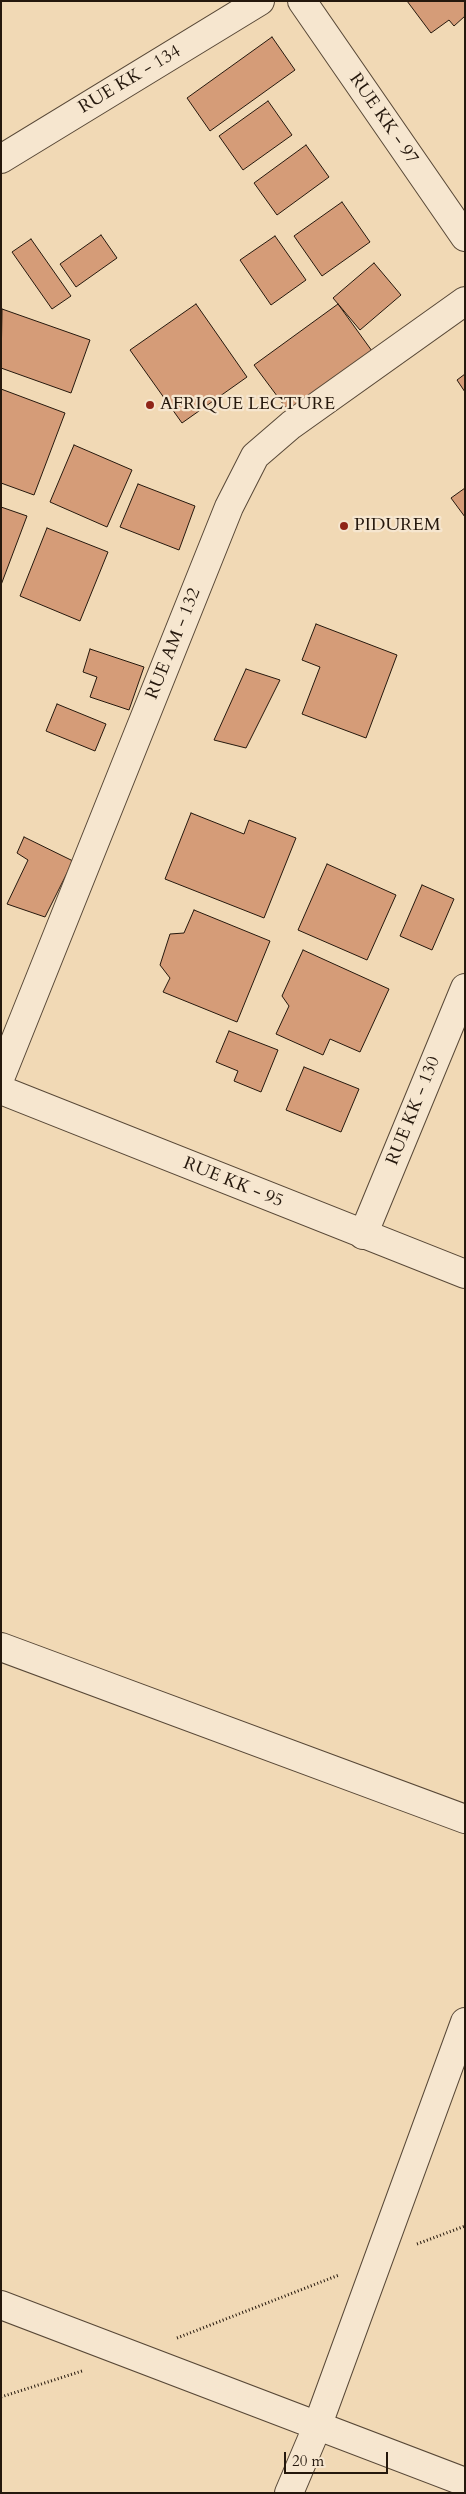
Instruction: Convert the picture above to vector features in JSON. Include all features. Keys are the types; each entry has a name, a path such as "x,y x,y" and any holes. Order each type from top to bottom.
{"street":[{"name":"RUE KK - 134","path":"1,159 260,1"},
{"name":"RUE KK - 97","path":"302,1 465,237"},
{"name":"RUE AM - 132","path":"1,1076 229,507 255,456 291,426 465,301"},
{"name":"RUE KK - 130","path":"364,1235 465,988"},
{"name":"RUE KK - 95","path":"1,1090 465,1274"},
{"path":"1,1647 465,1819"},
{"path":"289,2493 316,2427 465,2022"},
{"path":"1,2305 316,2427 465,2482"}],"path":[{"path":"132,2355 465,2226"},
{"path":"1,2397 85,2370"}],"building":[{"path":"407,1 465,1 465,16 454,26 449,20 431,33"},
{"path":"272,37 295,70 210,131 187,98"},
{"path":"268,101 292,135 243,170 219,136"},
{"path":"306,145 329,177 277,215 254,183"},
{"path":"342,202 370,242 322,276 294,236"},
{"path":"101,235 117,258 76,287 60,264"},
{"path":"275,236 306,280 271,305 240,260"},
{"path":"31,239 71,296 52,309 12,252"},
{"path":"374,263 401,295 360,330 333,298"},
{"path":"196,304 247,377 182,423 130,350"},
{"path":"338,304 372,351 289,412 254,365"},
{"path":"2,309 90,340 71,393 1,368"},
{"path":"465,374 465,392 457,380"},
{"path":"1,389 65,413 34,495 1,483"},
{"path":"74,445 132,470 107,527 50,502"},
{"path":"138,484 195,506 179,550 120,527"},
{"path":"465,488 465,517 451,498"},
{"path":"1,507 27,516 1,585"},
{"path":"47,528 108,552 80,621 20,596"},
{"path":"316,624 397,655 366,738 302,714 320,667 302,660"},
{"path":"90,649 144,667 129,710 90,697 97,677 83,672"},
{"path":"246,669 280,680 246,748 214,740"},
{"path":"57,704 106,724 95,751 46,731"},
{"path":"191,813 244,834 249,820 296,838 264,918 165,879"},
{"path":"24,837 73,861 45,917 7,904 28,860 17,853"},
{"path":"327,864 396,895 367,960 298,930"},
{"path":"422,885 454,899 432,950 400,936"},
{"path":"194,910 270,941 237,1022 163,992 170,978 160,965 170,934 184,933"},
{"path":"303,950 389,989 360,1052 330,1039 323,1055 276,1034 289,1006 282,996"},
{"path":"229,1031 278,1050 261,1092 234,1081 238,1071 216,1062"},
{"path":"304,1067 359,1089 341,1132 286,1110"}],"place":[{"name":"AFRIQUE LECTURE","path":"150,405"},
{"name":"PIDUREM","path":"344,526"}]}
